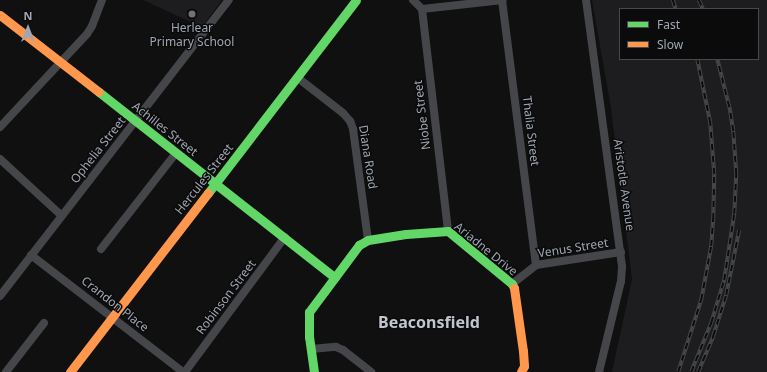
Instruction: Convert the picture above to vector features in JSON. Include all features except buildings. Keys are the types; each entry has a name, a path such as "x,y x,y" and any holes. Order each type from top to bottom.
{"street":[{"path":"0,127 90,30 102,0"},
{"name":"Ophelia Street","path":"0,296 229,0"},
{"name":"Hercules Street","path":"70,372 298,78 356,0"},
{"path":"413,0 422,9 502,0"},
{"name":"Thalia Street","path":"502,0 536,265"},
{"name":"Aristotle Avenue","path":"586,0 621,252 621,281 599,372"},
{"name":"Niobe Street","path":"422,9 448,231"},
{"name":"Achilles Street","path":"0,15 215,184 285,237 335,278"},
{"name":"Diana Road","path":"298,78 343,113 350,121 353,129 368,240"},
{"path":"101,249 176,153"},
{"path":"0,160 62,216"},
{"name":"Ariadne Drive","path":"368,240 406,234 448,231 512,284 518,300 524,366 521,372"},
{"name":"Robinson Street","path":"184,372 285,237"},
{"path":"314,372 309,312 359,245 368,240"},
{"name":"Venus Street","path":"512,284 536,265 621,252"},
{"name":"Crandon Place","path":"32,255 184,372"},
{"path":"6,372 44,323"},
{"path":"311,349 336,347 343,350 371,372"}],"shaded area":[{"name":"Herlear Primary School","path":"143,0 222,0 202,27"},
{"path":"592,0 767,0 767,372 612,372 632,279 611,108"}],"railway":[{"path":"673,0 676,8"},
{"path":"699,0 703,8"},
{"path":"678,372 701,300 711,246 713,219 714,174 710,123 697,60"},
{"path":"691,372 711,323 724,280 734,214 736,174 733,131 729,107 717,60"},
{"path":"698,372 713,336 726,295 739,230"}],"traffic: fast":[{"path":"208,193 356,0"},
{"path":"99,92 335,278"},
{"path":"314,372 309,337 309,312 359,245 368,240 406,234 448,231 512,284 514,288"}],"traffic: slow":[{"path":"0,15 99,92"},
{"path":"70,372 208,193"},
{"path":"514,288 523,351 524,366 521,372"}],"place":[{"name":"Herlear Primary School","path":"192,14"}],"district":[{"name":"Beaconsfield","path":"429,322"}]}
